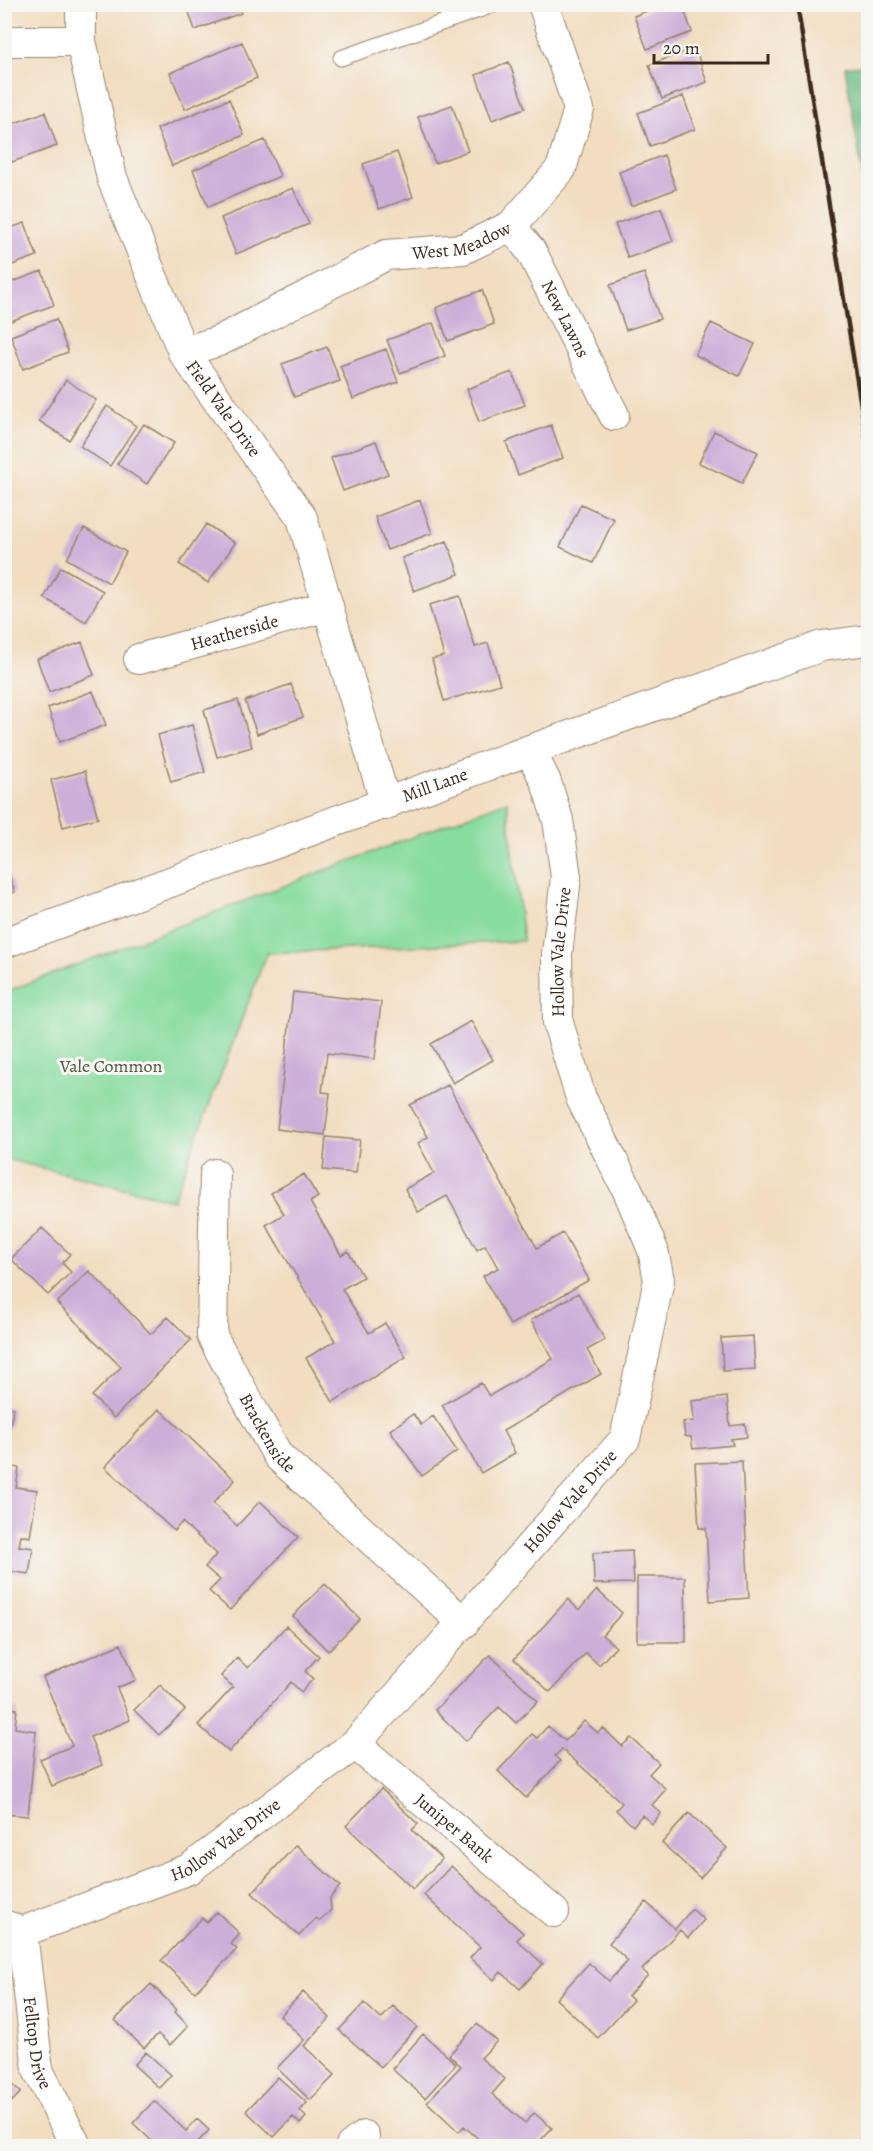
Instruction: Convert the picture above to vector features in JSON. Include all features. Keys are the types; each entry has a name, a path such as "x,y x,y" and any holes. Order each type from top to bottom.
{"street":[{"name":"Field Vale Drive","path":"81,4 81,41 112,178 183,352 302,518 386,805"},
{"name":"West Meadow","path":"183,352 219,341 386,255 463,249 511,226 561,170 579,109 543,4"},
{"path":"4,41 81,41"},
{"name":"New Lawns","path":"511,226 531,251 614,415"},
{"name":"Heatherside","path":"140,659 328,606"},
{"name":"Mill Lane","path":"4,943 386,805 530,750 822,646 868,640"},
{"name":"Hollow Vale Drive","path":"13,1928 189,1869 355,1744 625,1439 658,1280 652,1250 628,1191 581,1098 558,1023 557,954 566,877 558,820 546,782 530,750"},
{"name":"Brackenside","path":"215,1174 212,1336 278,1456 464,1623"},
{"name":"Juniper Bank","path":"355,1744 554,1912"},
{"name":"Felltop Drive","path":"13,1928 38,2070 76,2146"}],"lane":[{"path":"341,58 496,4"}],"green space":[{"path":"868,64 868,210 845,67"},
{"name":"Vale Common","path":"507,801 523,941 267,953 173,1200 5,1159 5,992"}],"building":[{"path":"186,4 238,4 241,13 195,30"},
{"path":"665,4 682,4 692,32 647,49 634,16"},
{"path":"242,42 257,78 185,109 170,73"},
{"path":"695,48 707,82 662,99 649,65"},
{"path":"509,62 525,108 492,120 476,75"},
{"path":"683,96 695,129 650,146 638,113"},
{"path":"229,99 244,135 172,166 157,129"},
{"path":"452,105 468,151 435,163 418,117"},
{"path":"45,112 57,146 12,162 4,143 4,127"},
{"path":"265,140 280,176 208,207 193,170"},
{"path":"397,152 413,197 379,209 363,164"},
{"path":"664,155 676,189 631,206 619,172"},
{"path":"293,188 309,224 236,254 221,218"},
{"path":"661,208 673,241 628,258 615,224"},
{"path":"25,223 37,256 4,268 4,230"},
{"path":"42,271 54,305 8,322 4,311 4,285"},
{"path":"644,273 660,319 626,330 610,285"},
{"path":"482,290 494,324 448,341 436,308"},
{"path":"56,319 68,352 23,369 11,336"},
{"path":"433,323 445,356 400,373 387,340"},
{"path":"711,323 755,344 739,376 695,355"},
{"path":"327,347 340,381 294,397 282,364"},
{"path":"386,349 398,382 353,399 340,366"},
{"path":"512,372 525,405 479,422 467,389"},
{"path":"66,380 96,400 69,440 39,421"},
{"path":"107,406 136,426 110,466 80,446"},
{"path":"144,424 174,443 147,484 117,464"},
{"path":"551,425 563,458 518,475 506,442"},
{"path":"714,431 758,452 742,483 699,463"},
{"path":"376,441 388,474 343,491 331,458"},
{"path":"420,500 432,533 387,550 375,517"},
{"path":"581,504 614,519 593,563 560,547"},
{"path":"206,524 235,543 208,583 179,564"},
{"path":"84,528 126,552 109,583 67,559"},
{"path":"447,541 459,574 414,591 402,558"},
{"path":"61,567 103,591 86,622 44,598"},
{"path":"460,596 475,647 488,643 500,684 444,701 432,659 444,656 429,605"},
{"path":"82,642 94,675 49,692 37,659"},
{"path":"291,684 303,717 257,734 245,701"},
{"path":"93,691 106,725 60,742 48,708"},
{"path":"238,700 252,747 217,757 204,710"},
{"path":"192,725 205,772 171,782 158,735"},
{"path":"85,771 98,818 63,827 51,780"},
{"path":"4,861 15,892 4,896"},
{"path":"293,992 381,1002 375,1059 327,1053 322,1092 330,1093 325,1135 277,1129"},
{"path":"471,1021 493,1060 453,1083 431,1044"},
{"path":"448,1085 537,1248 563,1233 589,1280 510,1325 483,1276 498,1268 485,1245 477,1250 447,1196 418,1212 405,1189 434,1173 418,1143 428,1137 410,1105"},
{"path":"326,1137 360,1140 356,1173 323,1170"},
{"path":"304,1174 318,1197 310,1202 341,1255 348,1251 363,1277 342,1289 369,1333 385,1323 406,1357 333,1402 306,1358 335,1341 266,1225 284,1214 271,1193"},
{"path":"42,1228 70,1254 62,1263 71,1272 48,1295 11,1259"},
{"path":"89,1271 151,1334 168,1317 191,1340 114,1418 92,1396 121,1367 57,1303"},
{"path":"578,1293 605,1340 587,1350 601,1374 503,1431 515,1453 481,1473 442,1405 481,1383 489,1396 553,1359 531,1320"},
{"path":"753,1336 755,1369 723,1371 721,1338"},
{"path":"727,1397 730,1426 745,1424 747,1437 731,1439 733,1445 693,1449 691,1437 685,1436 683,1422 694,1421 692,1401"},
{"path":"4,1406 13,1408 10,1428 4,1427"},
{"path":"159,1409 235,1480 213,1503 237,1526 260,1501 298,1537 230,1610 209,1591 220,1580 205,1567 217,1554 182,1522 174,1531 105,1467"},
{"path":"413,1414 421,1425 433,1416 457,1451 422,1476 390,1430"},
{"path":"742,1461 749,1598 710,1601 706,1528 699,1528 695,1463"},
{"path":"4,1465 19,1468 16,1487 37,1490 30,1537 21,1535 19,1546 33,1548 29,1574 9,1571 6,1594"},
{"path":"632,1551 634,1583 594,1584 593,1553"},
{"path":"637,1577 685,1577 686,1642 637,1642"},
{"path":"325,1584 360,1619 328,1651 293,1616"},
{"path":"597,1590 622,1613 602,1635 616,1647 599,1665 586,1653 550,1692 514,1659 568,1599 579,1610"},
{"path":"286,1626 319,1656 305,1671 313,1679 301,1692 291,1682 229,1752 198,1725 233,1687 221,1676 237,1658 248,1668"},
{"path":"121,1644 136,1680 117,1688 130,1720 90,1737 102,1765 52,1786 40,1759 72,1746 43,1677"},
{"path":"490,1655 538,1701 516,1723 499,1707 466,1741 435,1710"},
{"path":"160,1685 185,1710 159,1735 134,1710"},
{"path":"4,1708 17,1709 15,1728 36,1731 28,1816 4,1814"},
{"path":"584,1721 598,1733 603,1728 622,1746 631,1738 659,1763 649,1774 666,1789 652,1805 661,1813 652,1824 642,1815 633,1826 616,1810 622,1803 562,1749 555,1756 560,1761 526,1798 498,1771 532,1734 537,1738 548,1726 565,1741"},
{"path":"381,1789 418,1824 412,1830 442,1859 413,1889 346,1826"},
{"path":"689,1813 727,1848 700,1878 662,1843"},
{"path":"296,1845 340,1886 330,1898 331,1910 320,1921 316,1918 299,1936 252,1893"},
{"path":"451,1866 523,1933 517,1940 543,1964 520,1989 501,1972 494,1980 470,1958 480,1947 424,1895"},
{"path":"646,1902 675,1929 692,1909 704,1920 688,1938 680,1930 642,1970 648,1975 628,1996 633,2000 598,2038 556,1999 589,1963 609,1981 628,1961 609,1943"},
{"path":"217,1912 240,1934 231,1944 237,1949 195,1992 161,1961 202,1918 207,1922"},
{"path":"151,1984 177,2010 175,2012 188,2026 170,2045 158,2034 144,2048 115,2020"},
{"path":"303,1992 330,2018 304,2046 335,2075 310,2100 277,2068 304,2040 280,2016"},
{"path":"364,2003 381,2019 393,2006 417,2027 381,2067 339,2030"},
{"path":"477,2024 497,2041 481,2058 505,2079 492,2094 525,2123 534,2113 552,2128 535,2146 486,2146 464,2126 459,2132 427,2102 461,2066 449,2055"},
{"path":"423,2034 456,2064 425,2098 392,2069"},
{"path":"146,2052 171,2075 159,2088 134,2065"},
{"path":"4,2077 21,2092 4,2110"},
{"path":"278,2077 307,2103 300,2111 306,2117 300,2124 293,2117 274,2137 246,2111"},
{"path":"154,2101 186,2131 197,2119 209,2130 197,2143 201,2146 157,2146 133,2123"}],"railway":[{"path":"797,4 868,450"}]}
